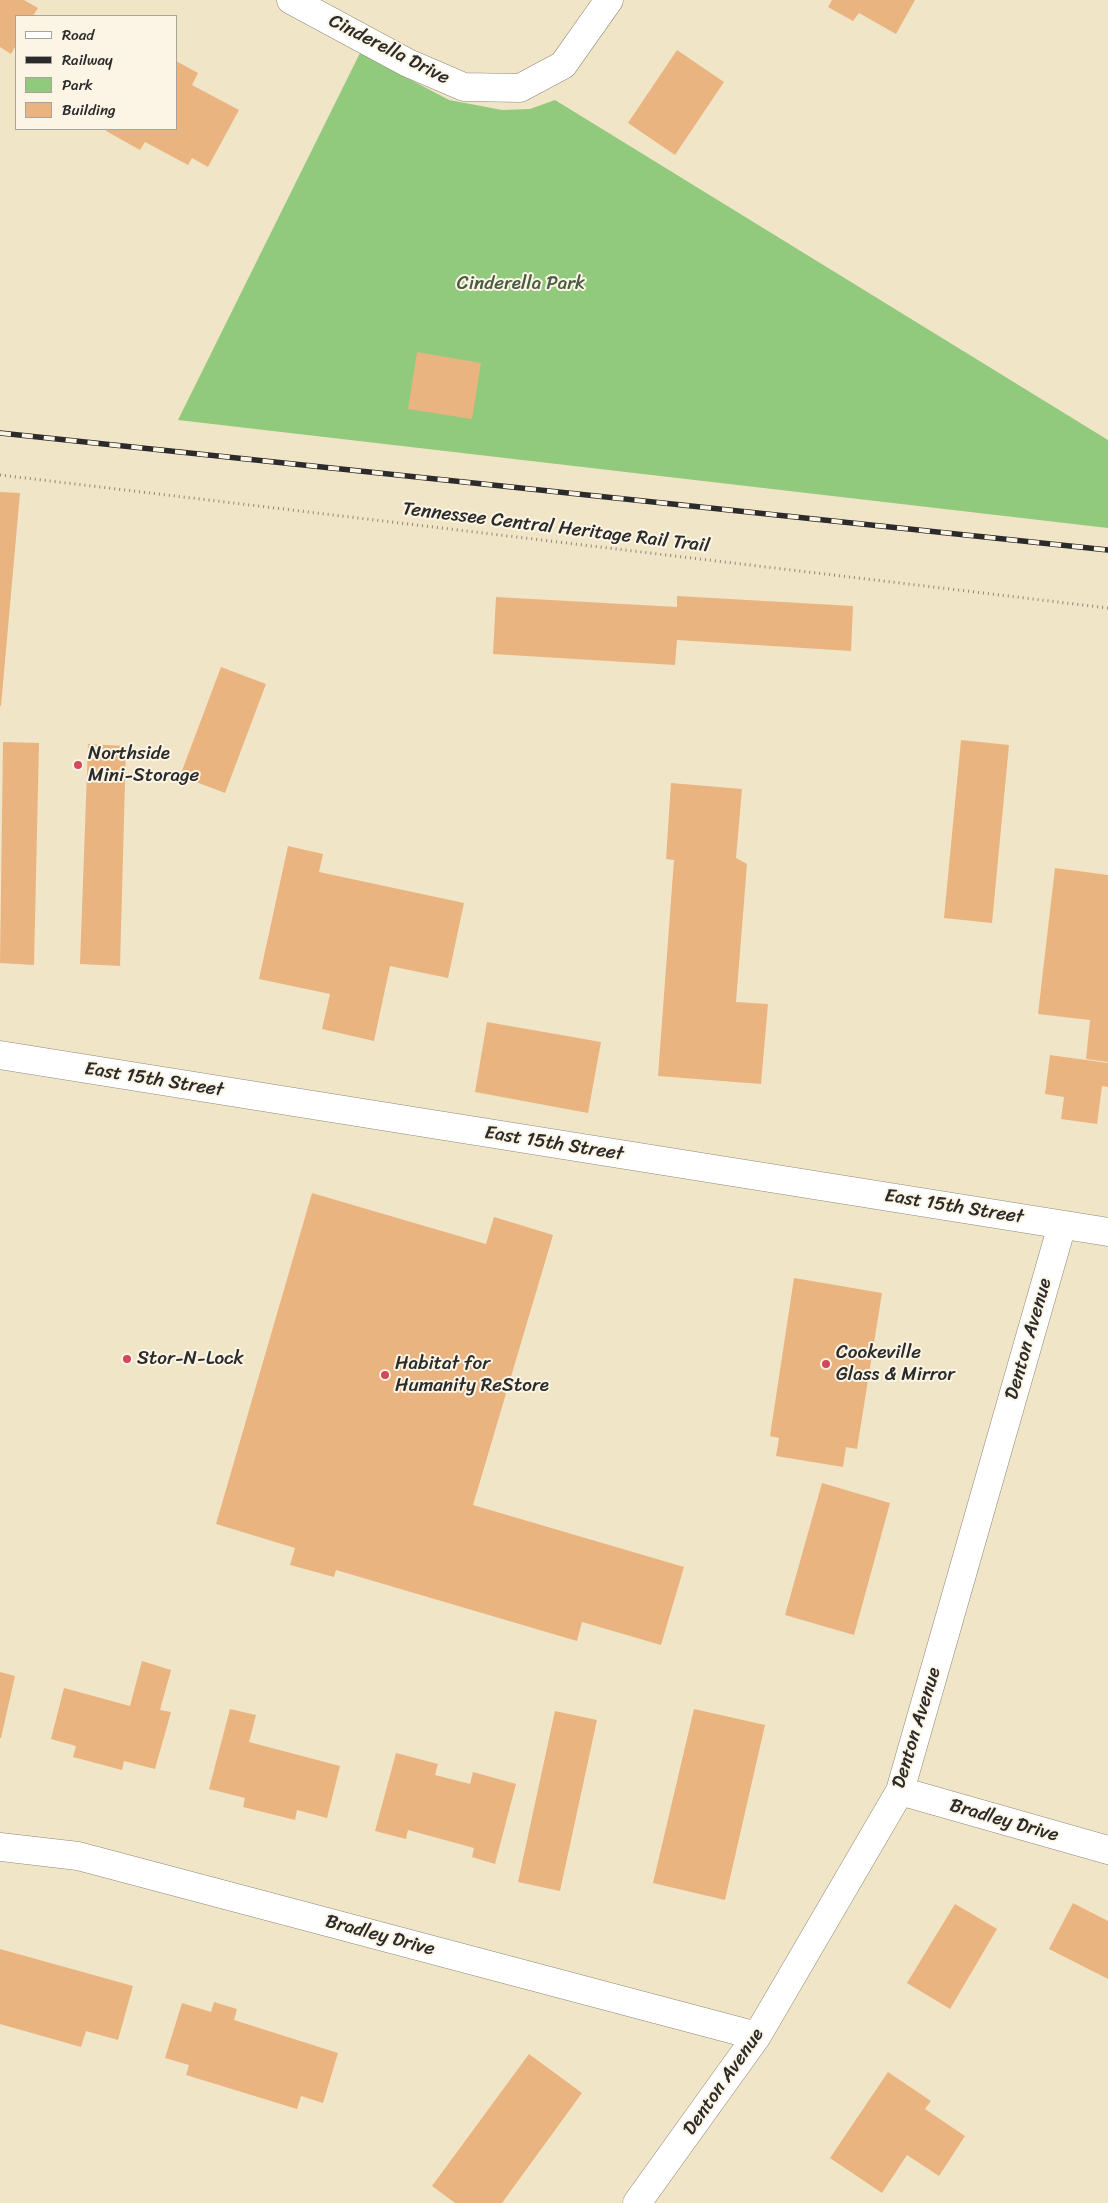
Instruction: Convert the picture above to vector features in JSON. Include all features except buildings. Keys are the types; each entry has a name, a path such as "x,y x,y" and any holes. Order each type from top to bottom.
{"street":[{"name":"Cinderella Drive","path":"291,0 408,63 464,87 520,88 563,65 609,0"},
{"name":"East 15th Street","path":"0,1055 1108,1232"},
{"name":"Denton Avenue","path":"638,2203 757,2036 900,1791 1062,1225"},
{"name":"Bradley Drive","path":"900,1791 1108,1850"},
{"name":"Bradley Drive","path":"0,1847 78,1856 757,2036"}],"path":[{"name":"Tennessee Central Heritage Rail Trail","path":"0,475 1108,608"}],"green space":[{"name":"Cinderella Park","path":"360,53 449,100 502,110 530,109 555,100 1108,440 1108,528 178,420"}],"railway":[{"path":"0,433 1108,550"}],"place":[{"name":"Northside Mini-Storage","path":"78,765"},
{"name":"Stor-N-Lock","path":"127,1359"},
{"name":"Cookeville Glass & Mirror","path":"826,1364"},
{"name":"Habitat for Humanity ReStore","path":"385,1375"}]}
